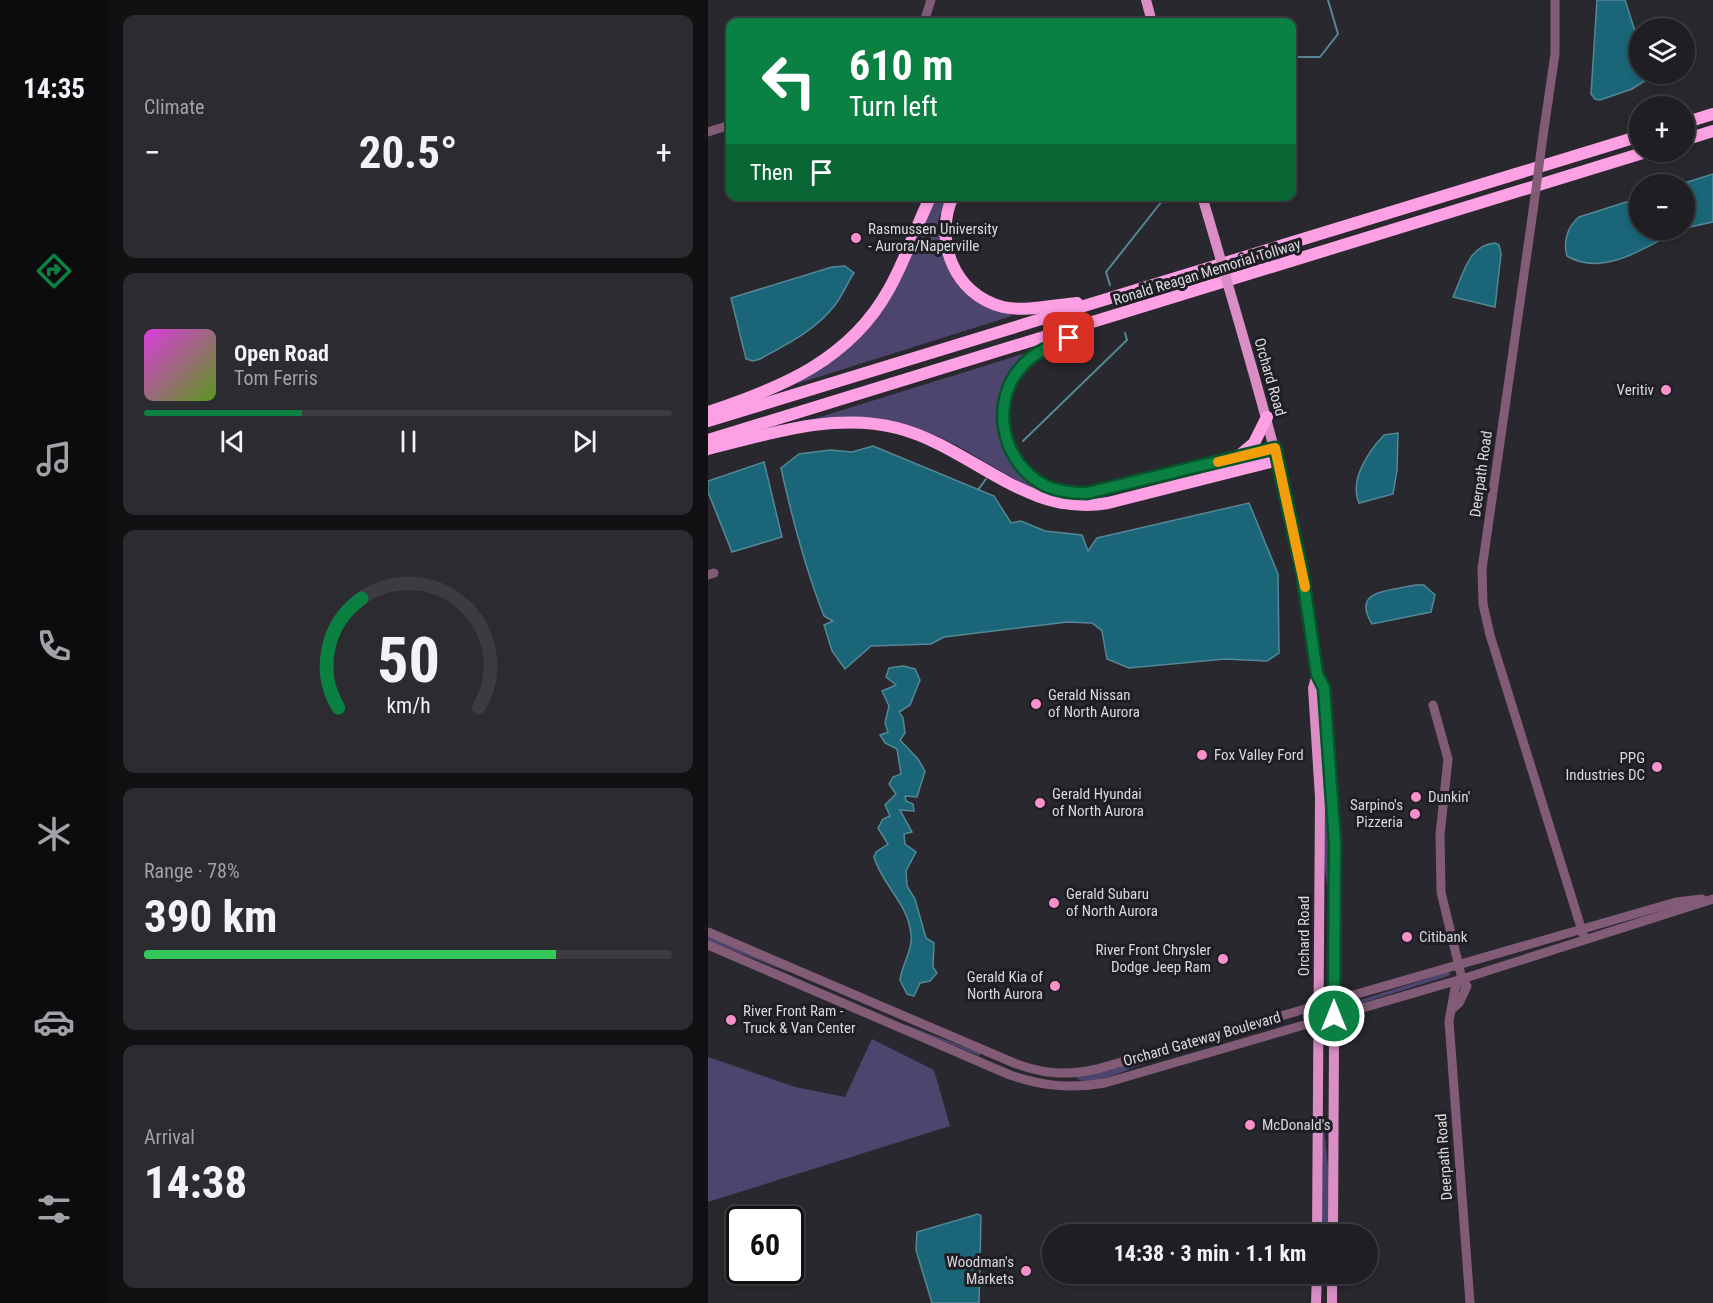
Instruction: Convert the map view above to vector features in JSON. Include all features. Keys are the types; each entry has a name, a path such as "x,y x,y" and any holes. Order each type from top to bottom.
{"highway":[{"path":"1695,120 1713,114"},
{"path":"1695,137 1713,131"},
{"name":"Ronald Reagan Memorial Tollway","path":"708,421 1629,139"},
{"name":"Ronald Reagan Memorial Tollway","path":"708,440 1629,157"},
{"path":"708,412 792,381 843,348 866,322 890,288 929,201"},
{"path":"951,201 946,217 944,236 947,252 961,280 977,294 996,304 1015,309 1105,300"},
{"path":"1119,315 1037,354 1017,373 1006,394 1003,416 1009,446 1019,464 1045,485 1070,493 1087,493 1237,457 1276,454"},
{"path":"1237,457 1254,444 1267,417"},
{"path":"708,449 809,425 840,422 875,424 934,440 1044,500 1082,506 1142,495 1276,454"}],"main road":[{"path":"1146,0 1151,18"},
{"name":"Orchard Road","path":"1203,201 1267,417 1302,571 1317,674 1324,688 1335,832 1333,1224"},
{"name":"Orchard Road","path":"1317,674 1313,688 1320,797 1317,1224"},
{"path":"1316,1303 1317,1284"},
{"path":"1332,1284 1332,1303"}],"street":[{"path":"925,18 931,0"},
{"name":"Deerpath Road","path":"1555,0 1555,54 1482,569 1484,604 1490,635 1585,940"},
{"path":"708,132 726,127"},
{"path":"1433,705 1448,759 1440,834 1441,892 1462,979"},
{"name":"Orchard Gateway Boulevard","path":"708,932 1014,1063 1046,1073 1064,1074 1097,1069 1676,902 1713,899"},
{"name":"Orchard Gateway Boulevard","path":"708,945 1011,1075 1045,1085 1073,1087 1105,1083 1462,979 1713,899"},
{"name":"Deerpath Road","path":"1462,979 1455,988 1449,1020 1470,1303"}],"shaded area":[{"path":"936,201 946,201 938,221 943,253 949,268 1012,316 796,384 841,355 859,338"},
{"path":"1029,352 1002,392 1015,468 1036,486 1054,495 1019,481 956,445 922,430 880,422 807,421"},
{"path":"1316,684 1320,684 1329,794 1331,914 1323,855"},
{"path":"708,936 790,971 708,941"},
{"path":"1448,972 1451,974 1448,976 1356,1005 1351,1003"},
{"path":"905,1026 980,1053 980,1056"},
{"path":"872,1039 934,1070 950,1126 708,1202 708,1057 795,1087 845,1097"},
{"path":"1143,1059 1144,1064 1099,1080 1082,1081 1076,1078"},
{"path":"1322,1110 1329,1175 1329,1224 1321,1224"}],"water":[{"path":"1597,0 1625,0 1631,18 1629,84 1640,84 1600,100 1595,99 1591,94"},
{"path":"1713,174 1713,222 1695,226 1695,180"},
{"path":"1629,201 1629,240 1660,240 1610,262 1581,262 1567,256 1566,245 1567,235 1579,217"},
{"path":"1495,243 1499,245 1501,254 1495,307 1453,297 1472,255 1478,249"},
{"path":"845,266 854,273 838,301 819,322 760,359 753,361 746,359 731,298 832,267"},
{"path":"1398,433 1397,470 1393,494 1359,503 1356,485 1366,458 1384,435"},
{"path":"873,446 994,496 1011,523 1021,521 1045,531 1082,535 1088,551 1097,538 1249,503 1278,574 1279,653 1267,661 1225,659 1129,668 1107,659 1102,631 1092,623 1067,622 944,637 931,644 871,646 845,669 832,651 824,625 833,621 824,616 811,580 794,524 781,468 799,454 830,450 852,452"},
{"path":"764,462 782,537 732,552 708,492 708,481"},
{"path":"1424,585 1435,595 1431,612 1372,624 1366,604 1370,597 1386,590"},
{"path":"903,666 915,669 920,680 910,705 899,712 903,718 905,733 900,740 918,759 925,771 917,797 905,796 906,801 913,804 914,811 900,810 912,832 904,834 905,844 916,852 906,871 907,886 915,899 926,938 934,943 933,967 937,973 930,981 920,983 914,996 907,994 900,980 911,940 909,923 874,857 876,852 888,844 878,828 883,819 890,816 885,805 896,794 889,784 893,777 901,774 897,749 885,743 880,735 888,732 885,723 889,706 882,691 896,685 886,677 889,668"},
{"path":"978,1214 981,1216 979,1303 932,1303 916,1250 917,1232"}],"waterway":[{"path":"1296,57 1320,57 1338,34 1328,0"},
{"path":"1110,285 1106,272 1162,201"},
{"path":"1023,441 1127,340 1125,333"},
{"path":"978,490 986,479"}],"slow traffic":[{"path":"1218,462 1275,448 1305,587"}],"place":[{"name":"Rasmussen University - Aurora/Naperville","path":"856,238"},
{"name":"Veritiv","path":"1666,390"},
{"name":"Gerald Nissan of North Aurora","path":"1036,704"},
{"name":"Fox Valley Ford","path":"1202,755"},
{"name":"PPG Industries DC","path":"1657,767"},
{"name":"Dunkin'","path":"1416,797"},
{"name":"Gerald Hyundai of North Aurora","path":"1040,803"},
{"name":"Sarpino's Pizzeria","path":"1415,814"},
{"name":"Gerald Subaru of North Aurora","path":"1054,903"},
{"name":"Citibank","path":"1407,937"},
{"name":"River Front Chrysler Dodge Jeep Ram","path":"1223,959"},
{"name":"Gerald Kia of North Aurora","path":"1055,986"},
{"name":"River Front Ram - Truck & Van Center","path":"731,1020"},
{"name":"McDonald's","path":"1250,1125"},
{"name":"Woodman's Markets","path":"1026,1271"}],"route":[{"path":"1069,338 1037,354 1025,363 1010,383 1004,406 1005,436 1014,456 1026,472 1045,485 1070,493 1087,493 1275,448 1302,571 1317,674 1324,688 1335,843 1334,1016"}]}
